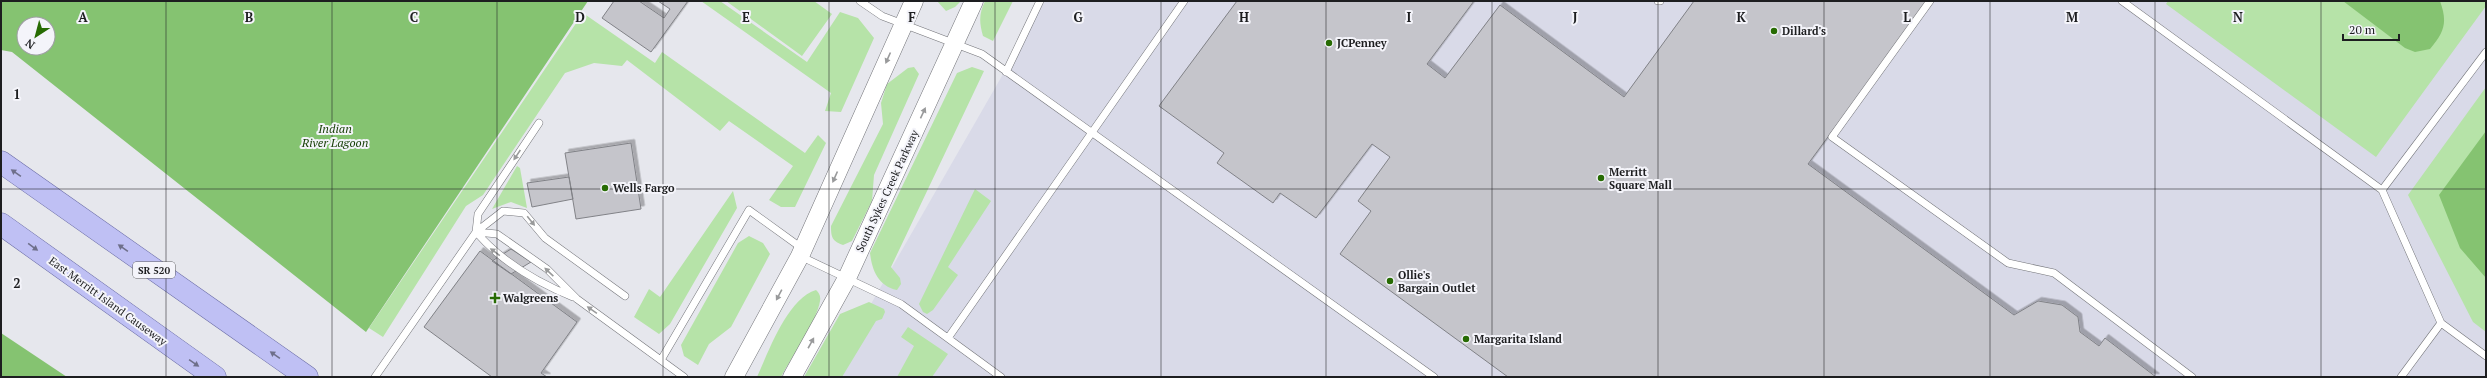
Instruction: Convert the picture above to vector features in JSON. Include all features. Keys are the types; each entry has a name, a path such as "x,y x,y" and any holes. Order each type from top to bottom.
{"main road":[{"name":"SR 520","path":"1,162 307,377"},
{"name":"East Merritt Island Causeway","path":"1,224 215,377"}],"street":[{"path":"734,377 801,253 914,1"},
{"name":"South Sykes Creek Parkway","path":"792,377 847,278 974,1"}],"lane":[{"path":"860,1 882,16 904,23 982,54 1091,134 1434,377"},
{"path":"1006,72 1040,1"},
{"path":"948,338 1184,1"},
{"path":"1930,1 1832,137 2008,263 2054,273 2192,377"},
{"path":"2122,1 2382,190 2441,323 2486,356"},
{"path":"2382,190 2486,52"},
{"path":"539,123 478,214 476,232 489,247 538,283 577,299"},
{"path":"660,360 749,210 801,253 847,278 901,304 1001,377"},
{"path":"375,377 476,232 503,211 524,213 545,238 626,296"},
{"path":"476,232 497,234 547,269 577,299 684,377"},
{"path":"2401,377 2441,323"}],"shaded area":[{"path":"701,1 720,1 807,62 840,12 858,18 874,38 841,112 825,111 831,93"},
{"path":"726,1 814,1 832,14 802,56"},
{"path":"937,1 961,1 955,7 946,11"},
{"path":"985,1 1013,1 993,41 983,36 980,22"},
{"path":"1045,1 2486,1 2486,377 829,377"},
{"path":"2168,1 2486,1 2486,6 2376,157 2166,4"},
{"path":"583,13 655,63 662,52 805,153 818,135 826,143 795,207 781,207 769,200 793,166 729,121 720,131 627,60 622,66 594,63 565,73 483,195 466,206 383,337 369,328"},
{"path":"914,67 919,74 874,175 872,201 852,241 843,245 834,240 831,233 831,226 883,124 881,103 887,84 908,68"},
{"path":"972,67 984,71 891,267 900,278 901,284 897,290 890,288 881,281 874,271 870,253 957,73"},
{"path":"2486,87 2486,332 2473,322 2408,195"},
{"path":"517,166 520,168 527,208 511,202 492,209"},
{"path":"975,189 991,201 948,267 958,275 933,310 927,314 923,312 919,304"},
{"path":"733,191 737,208 670,324 659,334 634,317 649,289 660,297"},
{"path":"749,236 763,243 770,254 731,327 709,344 698,365 684,356 681,345 738,243"},
{"path":"816,290 819,293 820,301 814,319 781,377 757,377 773,340 788,315 796,304 806,295"},
{"path":"869,302 884,309 885,312 882,319 876,321 842,377 804,377 840,314"},
{"path":"908,327 948,354 932,377 897,377 914,346 901,337"}],"water":[{"name":"Indian River Lagoon","path":"1,1 588,1 366,332 17,56 56,56 56,16 16,16 16,55 12,52 1,50"},
{"path":"2343,1 2440,1 2444,15 2443,27 2439,37 2430,49 2415,52 2405,48"},
{"path":"2486,131 2486,278 2460,248 2439,195"},
{"path":"1,333 67,377 1,377"}],"building":[{"path":"614,1 639,1 664,18 670,9 658,1 688,1 651,52 602,18"},
{"name":"Merritt Square Mall","path":"1237,1 1474,1 1427,64 1445,78 1500,5 1624,97 1694,1 1928,1 1808,164 2014,315 2038,301 2062,305 2078,317 2080,332 2099,346 2105,338 2156,377 1508,377 1340,254 1371,211 1358,201 1390,157 1372,144 1316,218 1280,193 1273,203 1217,163 1224,153 1159,106"},
{"name":"Wells Fargo","path":"631,143 641,209 576,219 565,153"},
{"path":"569,177 573,199 532,207 527,183"},
{"path":"511,249 531,262 511,274 492,261"},
{"name":"Walgreens","path":"480,251 577,322 541,373 547,377 492,377 424,327"}],"place":[{"name":"Dillard's","path":"1774,31"},
{"name":"JCPenney","path":"1329,43"},
{"name":"Merritt Square Mall","path":"1601,178"},
{"name":"Wells Fargo","path":"605,188"},
{"name":"Ollie's Bargain Outlet","path":"1390,281"},
{"name":"Walgreens","path":"495,298"},
{"name":"Margarita Island","path":"1466,339"}]}
